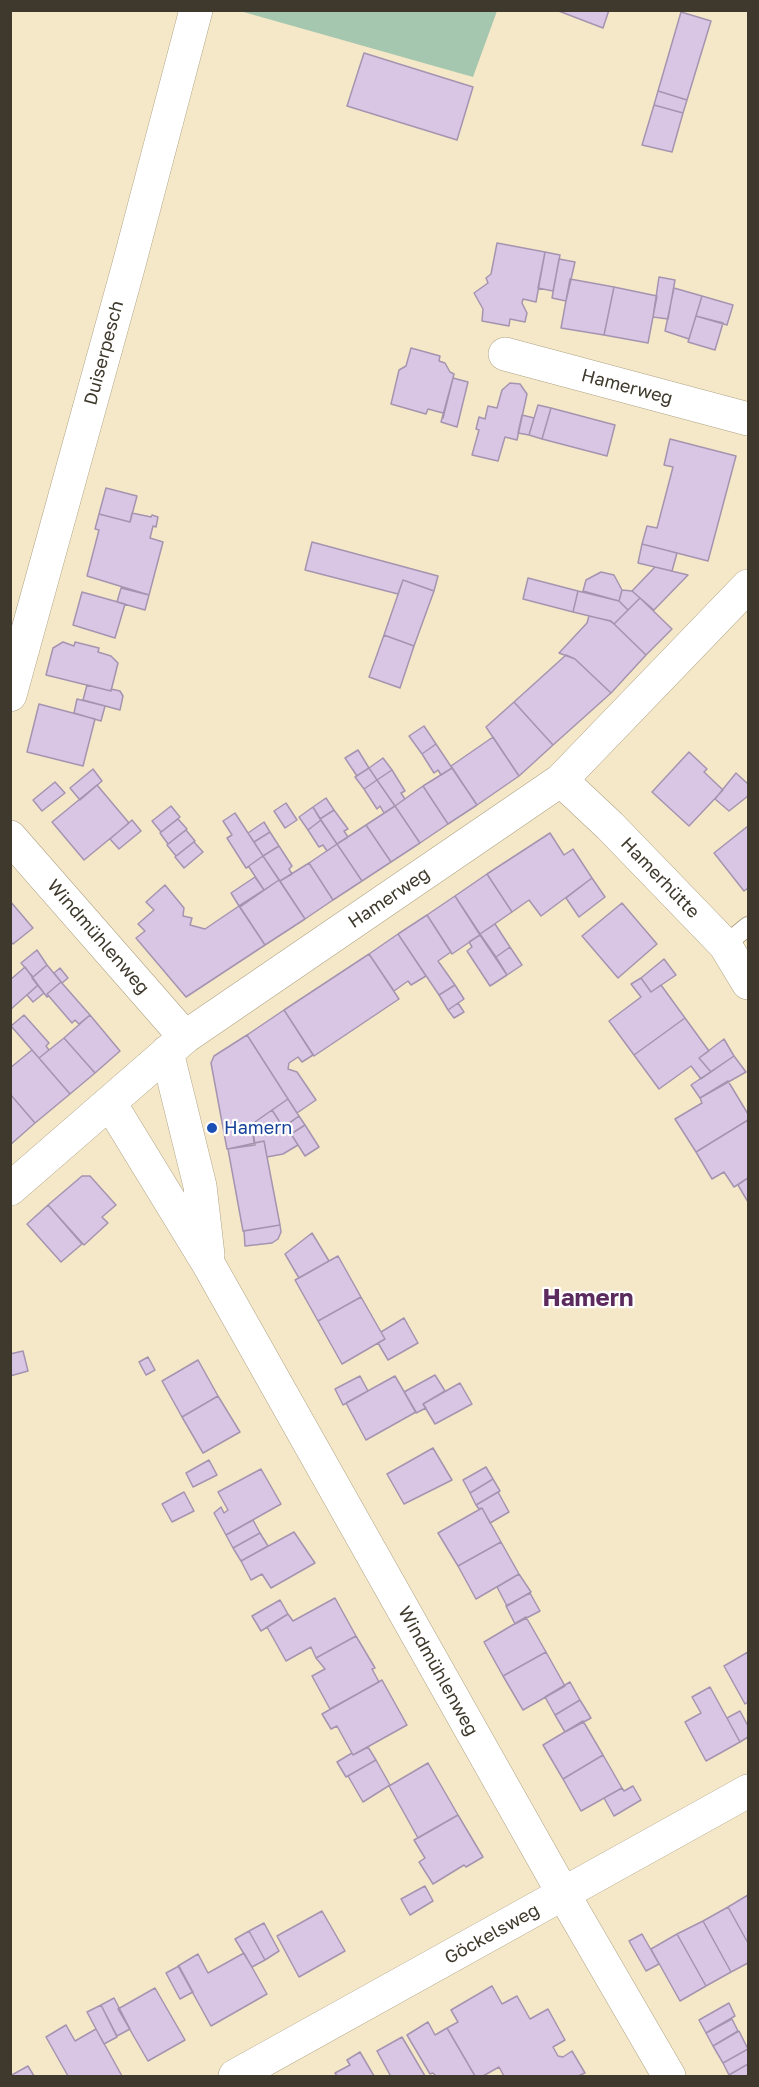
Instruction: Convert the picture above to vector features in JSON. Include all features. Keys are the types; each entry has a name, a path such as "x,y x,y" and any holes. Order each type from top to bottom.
{"street":[{"name":"Duiserpesch","path":"10,695 128,268 196,10"},
{"name":"Hamerweg","path":"505,354 748,419"},
{"name":"Hamerweg","path":"10,1189 176,1045 561,780 748,586"},
{"name":"Hamerhütte","path":"561,780 610,826 737,936 748,983"},
{"name":"Windmühlenweg","path":"10,837 176,1045 200,1186 209,1265"},
{"name":"Windmühlenweg","path":"110,1103 209,1265 564,1895 669,2076"},
{"name":"Göckelsweg","path":"235,2076 748,1791"}],"green space":[{"path":"240,11 497,11 473,77"}],"building":[{"path":"556,10 609,10 603,28"},
{"path":"681,12 711,21 687,100 658,91"},
{"path":"364,53 473,87 457,140 347,106"},
{"path":"658,91 687,100 683,113 654,105"},
{"path":"654,105 683,113 672,152 642,145"},
{"path":"497,243 545,252 536,302 523,299 522,303 527,313 525,322 510,319 509,326 482,321 483,309 474,293 488,283 486,278 491,274"},
{"path":"545,252 560,255 553,291 538,288"},
{"path":"559,259 575,262 566,301 552,298"},
{"path":"659,277 675,280 668,319 653,317"},
{"path":"570,279 614,287 604,335 561,328"},
{"path":"614,287 657,296 648,343 604,335"},
{"path":"674,288 702,296 689,339 665,331"},
{"path":"702,296 733,305 727,325 696,316"},
{"path":"696,316 723,323 715,350 688,342"},
{"path":"411,348 440,356 439,361 445,363 450,372 454,374 443,418 443,413 428,409 426,414 391,404 399,370 406,366"},
{"path":"453,378 468,382 457,427 441,422"},
{"path":"510,383 520,384 527,394 517,440 505,437 498,461 472,455 479,430 476,429 479,417 485,419 488,406 497,408 502,390"},
{"path":"538,405 551,408 542,439 529,435"},
{"path":"551,408 615,425 607,456 542,439"},
{"path":"522,415 534,418 529,435 518,433"},
{"path":"670,439 736,456 708,561 642,544 647,526 657,528 673,467 664,465"},
{"path":"106,488 137,496 130,522 99,514"},
{"path":"132,513 158,517 150,538 163,542 149,595 87,576 99,530 95,529 99,514 130,522"},
{"path":"312,542 438,576 434,591 403,580 398,594 305,570"},
{"path":"642,544 677,553 672,571 638,563"},
{"path":"655,567 688,575 654,610 632,591"},
{"path":"601,572 614,575 622,590 619,601 583,591 586,580"},
{"path":"528,578 578,591 573,612 523,599"},
{"path":"403,580 434,591 414,646 384,635"},
{"path":"121,588 149,595 145,610 117,602"},
{"path":"622,590 632,591 640,598 628,610 619,601"},
{"path":"578,591 619,601 628,610 614,624 573,612"},
{"path":"82,592 125,604 115,638 73,625"},
{"path":"640,598 672,629 646,655 614,624"},
{"path":"589,616 611,621 646,655 611,693 575,659 559,653 587,623"},
{"path":"384,635 414,646 400,688 369,677"},
{"path":"63,642 74,646 75,642 99,648 98,652 111,656 118,663 111,691 46,675 53,648"},
{"path":"566,655 575,659 611,693 553,745 514,702"},
{"path":"87,685 120,691 123,696 120,710 83,700"},
{"path":"77,699 105,706 101,721 74,713"},
{"path":"514,702 553,745 519,776 486,727"},
{"path":"39,704 95,719 83,766 27,752"},
{"path":"424,726 436,744 422,754 409,736"},
{"path":"493,737 519,776 477,805 451,766"},
{"path":"436,744 452,768 441,775 438,770 434,773 422,754"},
{"path":"358,750 369,768 357,776 345,758"},
{"path":"689,752 707,769 704,772 723,790 689,826 652,792"},
{"path":"383,758 392,770 377,780 369,768"},
{"path":"369,768 377,780 364,789 355,777"},
{"path":"452,768 477,805 448,824 423,786"},
{"path":"93,769 102,781 80,800 70,788"},
{"path":"392,770 405,791 401,793 405,799 395,806 377,780"},
{"path":"736,773 748,784 748,796 729,811 715,799"},
{"path":"377,780 395,806 384,813 380,806 377,809 364,789"},
{"path":"55,782 65,793 42,811 33,800"},
{"path":"97,785 129,823 84,860 52,822"},
{"path":"423,786 448,824 420,843 395,806"},
{"path":"326,798 334,810 320,819 313,807"},
{"path":"286,803 297,820 285,828 274,811"},
{"path":"171,806 180,817 161,832 152,821"},
{"path":"395,806 420,843 391,862 366,825"},
{"path":"313,807 321,820 308,830 299,817"},
{"path":"334,810 348,829 344,831 348,837 337,844 320,819"},
{"path":"235,813 263,856 246,868 227,838 232,835 223,821"},
{"path":"178,819 187,829 168,844 160,833"},
{"path":"132,820 141,831 119,849 110,839"},
{"path":"321,820 337,844 327,851 323,845 319,847 308,830"},
{"path":"264,822 270,832 254,842 248,833"},
{"path":"366,825 391,862 362,881 337,844"},
{"path":"748,826 748,888 744,891 714,853"},
{"path":"186,830 195,841 176,856 167,845"},
{"path":"270,832 279,846 263,856 254,842"},
{"path":"550,833 564,855 573,849 592,878 541,916 529,900 512,912 487,874"},
{"path":"194,842 203,852 184,868 175,857"},
{"path":"337,844 362,881 333,900 309,863"},
{"path":"279,846 292,866 289,869 292,874 280,881 263,856"},
{"path":"263,856 279,880 264,890 249,867 246,868"},
{"path":"309,863 333,900 305,919 280,881"},
{"path":"487,874 512,912 480,934 455,896"},
{"path":"255,877 264,890 239,906 231,893"},
{"path":"592,878 605,897 579,917 566,898"},
{"path":"279,880 305,919 265,945 240,907"},
{"path":"165,885 184,908 183,916 192,918 190,925 205,929 239,906 265,945 186,997 136,938 145,931 138,924 154,910 146,902"},
{"path":"455,896 480,935 452,954 427,915"},
{"path":"10,901 33,928 13,944 10,941"},
{"path":"622,903 657,944 618,978 582,936"},
{"path":"427,915 451,952 438,961 455,985 439,995 398,934"},
{"path":"495,924 510,947 496,957 480,934"},
{"path":"398,934 426,976 411,985 408,981 394,991 369,954"},
{"path":"480,935 507,975 490,986 467,951 472,947 469,942"},
{"path":"510,947 522,965 507,975 496,957"},
{"path":"37,950 47,965 33,977 21,963"},
{"path":"369,954 399,999 314,1056 284,1010"},
{"path":"664,959 676,975 651,992 641,978"},
{"path":"47,965 61,982 47,994 49,996 47,997 32,978"},
{"path":"25,967 38,985 10,1010 10,980"},
{"path":"60,968 68,978 62,983 54,973"},
{"path":"641,978 651,992 661,985 685,1018 634,1055 609,1021 641,997 631,984"},
{"path":"61,982 90,1015 79,1024 75,1020 72,1023 47,994"},
{"path":"38,985 44,993 33,1002 27,995"},
{"path":"455,985 464,999 448,1010 439,995"},
{"path":"458,1003 464,1012 454,1018 448,1010"},
{"path":"284,1010 313,1055 302,1062 298,1057 289,1063 288,1069 297,1072 316,1100 297,1113 247,1035"},
{"path":"24,1015 49,1043 46,1046 49,1050 39,1058 11,1026"},
{"path":"90,1015 120,1051 95,1073 64,1038"},
{"path":"685,1018 709,1051 699,1058 711,1072 701,1079 691,1066 659,1089 634,1055"},
{"path":"247,1035 288,1099 252,1124 255,1145 227,1149 211,1063 214,1056"},
{"path":"64,1038 95,1073 70,1094 39,1058"},
{"path":"724,1039 734,1056 711,1072 699,1058"},
{"path":"32,1050 70,1094 35,1123 10,1094 10,1068"},
{"path":"734,1056 746,1072 700,1098 691,1085"},
{"path":"728,1081 748,1114 748,1120 696,1152 675,1119 702,1103 700,1098"},
{"path":"10,1094 35,1123 10,1145"},
{"path":"288,1099 299,1116 283,1127 272,1110"},
{"path":"272,1110 298,1145 283,1154 267,1157 264,1141 254,1143 252,1124"},
{"path":"299,1116 305,1125 291,1134 286,1126"},
{"path":"748,1120 748,1178 734,1187 724,1172 712,1179 696,1152"},
{"path":"305,1125 319,1147 305,1156 291,1134"},
{"path":"264,1141 280,1225 243,1231 228,1149"},
{"path":"82,1176 90,1176 116,1205 102,1217 108,1223 84,1245 48,1205"},
{"path":"748,1178 748,1202 738,1185"},
{"path":"48,1205 82,1244 61,1262 27,1224"},
{"path":"280,1225 281,1232 278,1239 272,1243 245,1246 244,1231"},
{"path":"312,1233 329,1261 299,1278 285,1254"},
{"path":"338,1256 361,1297 318,1321 295,1280"},
{"path":"361,1297 385,1339 342,1364 318,1321"},
{"path":"404,1318 418,1343 388,1360 378,1343 385,1339 381,1332"},
{"path":"23,1351 28,1371 10,1376 10,1354"},
{"path":"148,1357 155,1370 146,1375 139,1362"},
{"path":"198,1360 218,1396 182,1417 162,1381"},
{"path":"435,1375 445,1391 423,1404 426,1408 416,1413 404,1392"},
{"path":"360,1376 368,1391 343,1405 335,1389"},
{"path":"395,1376 416,1412 366,1440 346,1403"},
{"path":"460,1383 472,1404 435,1424 423,1404"},
{"path":"218,1396 240,1432 203,1453 182,1417"},
{"path":"433,1448 452,1480 404,1504 387,1474"},
{"path":"209,1460 217,1475 193,1487 186,1473"},
{"path":"486,1467 493,1479 470,1493 463,1480"},
{"path":"261,1469 281,1504 226,1535 214,1513 221,1507 224,1513 228,1510 218,1492"},
{"path":"493,1479 500,1491 476,1505 470,1493"},
{"path":"184,1492 194,1511 172,1522 162,1504"},
{"path":"498,1492 509,1512 490,1523 482,1508 479,1509 476,1505"},
{"path":"482,1508 501,1542 458,1566 438,1533"},
{"path":"253,1520 260,1533 233,1548 226,1535"},
{"path":"294,1532 315,1563 271,1588 262,1574 251,1580 241,1561"},
{"path":"260,1533 268,1546 241,1561 233,1548"},
{"path":"501,1542 519,1574 476,1599 458,1566"},
{"path":"519,1574 531,1592 507,1606 497,1587"},
{"path":"530,1593 540,1611 515,1624 506,1606"},
{"path":"335,1598 356,1636 316,1658 311,1647 286,1661 267,1627 288,1614 293,1621"},
{"path":"280,1600 288,1614 261,1631 252,1616"},
{"path":"526,1617 546,1652 503,1676 484,1642"},
{"path":"356,1636 375,1668 372,1669 379,1682 330,1709 312,1676 325,1669 316,1658"},
{"path":"546,1652 565,1686 523,1710 503,1676"},
{"path":"748,1652 748,1702 745,1704 724,1666"},
{"path":"382,1680 407,1725 353,1755 337,1726 331,1729 322,1714"},
{"path":"570,1682 580,1700 555,1715 545,1697"},
{"path":"710,1687 740,1742 706,1761 685,1722 701,1713 692,1697"},
{"path":"580,1700 591,1718 565,1732 555,1715"},
{"path":"740,1711 748,1726 748,1737 740,1742 727,1718"},
{"path":"583,1721 603,1755 563,1779 543,1745"},
{"path":"368,1747 376,1760 346,1777 337,1762"},
{"path":"603,1755 622,1788 581,1811 563,1779"},
{"path":"376,1760 390,1785 363,1802 348,1776"},
{"path":"428,1763 458,1815 418,1838 389,1786"},
{"path":"633,1786 641,1800 614,1816 604,1798 622,1788 624,1791"},
{"path":"458,1815 483,1857 466,1867 464,1865 433,1884 419,1862 425,1858 414,1840"},
{"path":"425,1886 433,1901 410,1915 401,1899"},
{"path":"748,1895 748,1943 728,1907"},
{"path":"728,1907 748,1943 748,1963 731,1972 703,1921"},
{"path":"322,1911 345,1951 299,1977 277,1936"},
{"path":"703,1921 731,1972 706,1986 677,1934"},
{"path":"264,1923 279,1951 265,1960 249,1931"},
{"path":"249,1931 265,1960 252,1967 235,1939"},
{"path":"642,1934 659,1964 646,1971 629,1941"},
{"path":"677,1934 706,1986 680,2001 651,1949"},
{"path":"244,1953 267,1994 211,2026 178,1966 198,1954 208,1973"},
{"path":"179,1966 193,1992 180,1999 166,1973"},
{"path":"492,1986 502,2004 517,1996 530,2019 548,2009 565,2040 553,2047 558,2056 563,2057 572,2051 585,2073 578,2076 504,2076 499,2067 483,2076 475,2076 447,2028 458,2022 451,2010"},
{"path":"155,1988 185,2040 148,2061 118,2009"},
{"path":"114,1998 130,2029 117,2036 101,2005"},
{"path":"729,2003 735,2016 706,2033 699,2020"},
{"path":"101,2005 117,2037 104,2044 87,2012"},
{"path":"732,2019 738,2031 713,2046 706,2033"},
{"path":"428,2022 435,2035 447,2028 475,2076 430,2074 407,2035"},
{"path":"66,2025 75,2041 96,2029 122,2076 68,2076 46,2037"},
{"path":"739,2031 748,2049 723,2063 713,2046"},
{"path":"402,2037 425,2076 390,2075 377,2051"},
{"path":"748,2049 748,2064 729,2075 723,2063"},
{"path":"360,2052 374,2076 337,2076 335,2073 350,2065 347,2060"},
{"path":"748,2064 748,2076 729,2075"},
{"path":"28,2066 34,2076 10,2076"}],"place":[{"name":"Hamern","path":"212,1128"}],"district":[{"name":"Hamern","path":"588,1298"}]}
